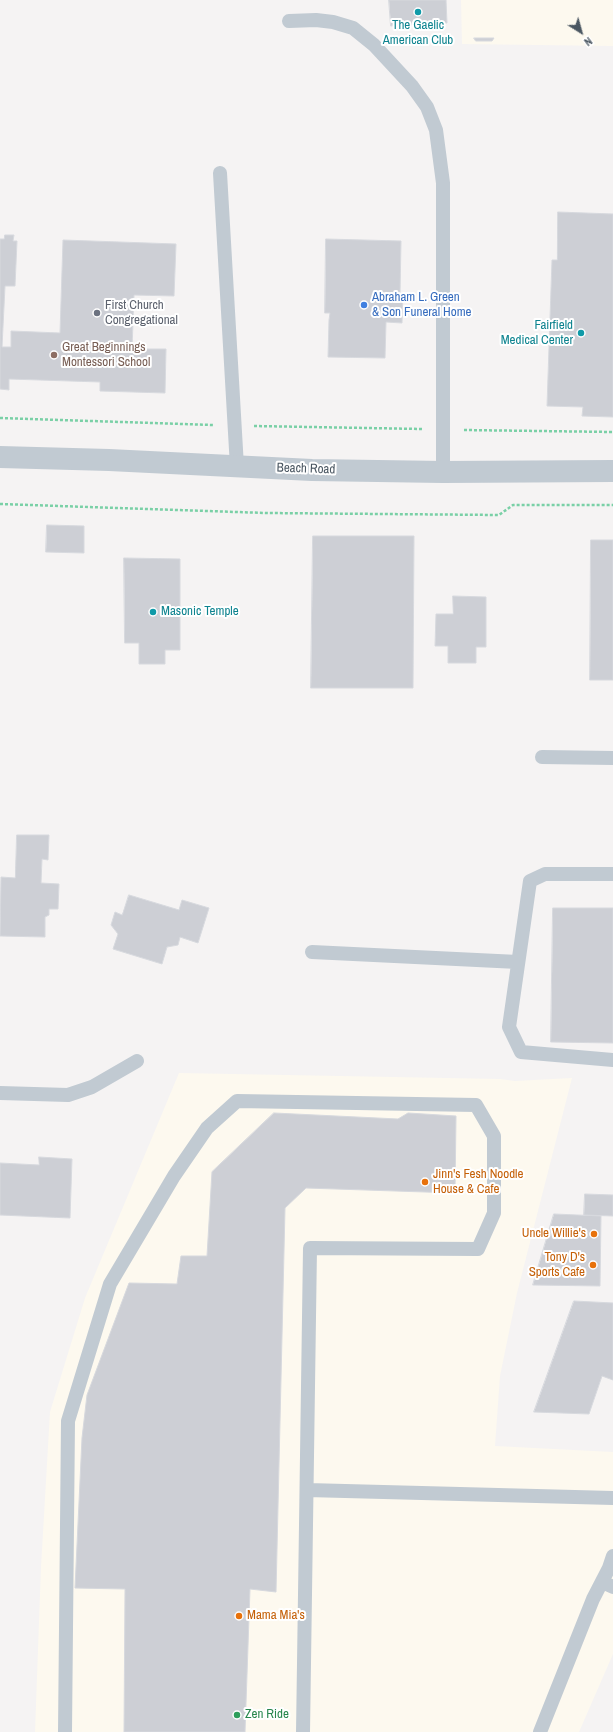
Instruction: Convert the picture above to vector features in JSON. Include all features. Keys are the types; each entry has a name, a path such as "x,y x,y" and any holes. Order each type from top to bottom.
{"street":[{"name":"Beach Road","path":"0,457 109,460 237,467 443,472 613,471"}],"lane":[{"path":"289,21 316,20 333,22 353,28 374,45 412,86 427,107 436,130 443,183 443,472"},
{"path":"220,173 237,467"},
{"path":"542,757 613,758"},
{"path":"613,874 545,874 530,881 509,1027 521,1052 613,1060"},
{"path":"312,952 518,962"},
{"path":"0,1093 68,1095 92,1087 137,1061"},
{"path":"65,1732 68,1421 110,1284 174,1176 207,1128 237,1101 476,1105 494,1136 494,1213 478,1249 310,1248 303,1732"},
{"path":"306,1490 613,1498"},
{"path":"540,1732 593,1599 607,1585 613,1556"}],"path":[{"path":"0,418 234,426 613,432"},
{"path":"0,504 266,513 499,515 513,505 613,505"}],"shaded area":[{"path":"461,0 613,0 613,46 462,44"},
{"path":"179,1073 500,1079 515,1081 572,1078 517,1293 500,1376 495,1446 613,1452 613,1654 579,1732 35,1732 41,1567 50,1412 85,1298"}],"building":[{"name":"The Gaelic American Club","path":"389,0 446,0 447,23 391,26"},
{"path":"474,38 494,38 492,41 476,41"},
{"name":"Fairfield Medical Center","path":"558,212 613,214 613,417 582,416 583,407 547,406 552,260 557,260"},
{"name":"First Church Congregational","path":"5,235 14,235 13,241 17,241 15,286 5,286 2,347 11,347 11,331 60,333 63,240 176,244 174,296 134,295 132,349 166,349 165,393 100,391 100,382 9,379 9,390 0,389 0,239 4,239"},
{"name":"Abraham L. Green & Son Funeral Home","path":"326,239 401,241 400,294 403,293 402,323 386,322 385,358 328,357 330,313 325,313"},
{"path":"47,525 84,526 84,553 46,552"},
{"path":"313,536 414,536 413,688 311,688"},
{"path":"591,540 613,540 613,680 590,680"},
{"name":"Masonic Temple","path":"124,558 180,559 180,650 165,650 165,664 139,664 139,643 125,643"},
{"path":"453,596 486,597 486,647 476,647 476,663 448,663 448,646 435,646 436,614 453,614"},
{"path":"17,835 49,835 48,860 42,859 41,883 59,884 58,909 49,909 49,915 45,917 45,937 0,936 1,877 15,878"},
{"path":"129,895 179,910 182,900 209,908 198,943 180,937 178,945 167,947 162,964 113,949 118,934 111,925 115,912 122,915"},
{"path":"553,908 613,908 613,1043 551,1042"},
{"path":"274,1113 398,1119 408,1113 456,1116 455,1193 306,1188 285,1208 276,1592 250,1589 245,1732 124,1732 125,1589 75,1588 82,1438 87,1395 129,1283 177,1284 181,1256 207,1256 212,1172"},
{"path":"39,1157 72,1159 70,1218 0,1215 0,1163 39,1165"},
{"path":"585,1194 613,1195 613,1216 584,1215"},
{"path":"554,1214 601,1216 600,1286 533,1285"},
{"path":"574,1301 613,1303 613,1380 602,1376 589,1414 534,1412"}],"place":[{"name":"The Gaelic American Club","path":"418,12"},
{"name":"Abraham L. Green & Son Funeral Home","path":"364,305"},
{"name":"First Church Congregational","path":"97,313"},
{"name":"Fairfield Medical Center","path":"581,333"},
{"name":"Great Beginnings Montessori School","path":"54,355"},
{"name":"Masonic Temple","path":"153,612"},
{"name":"Jinn's Fesh Noodle House & Cafe","path":"425,1182"},
{"name":"Uncle Willie's","path":"594,1234"},
{"name":"Tony D's Sports Cafe","path":"593,1265"},
{"name":"Mama Mia's","path":"239,1616"},
{"name":"Zen Ride","path":"237,1715"}]}
